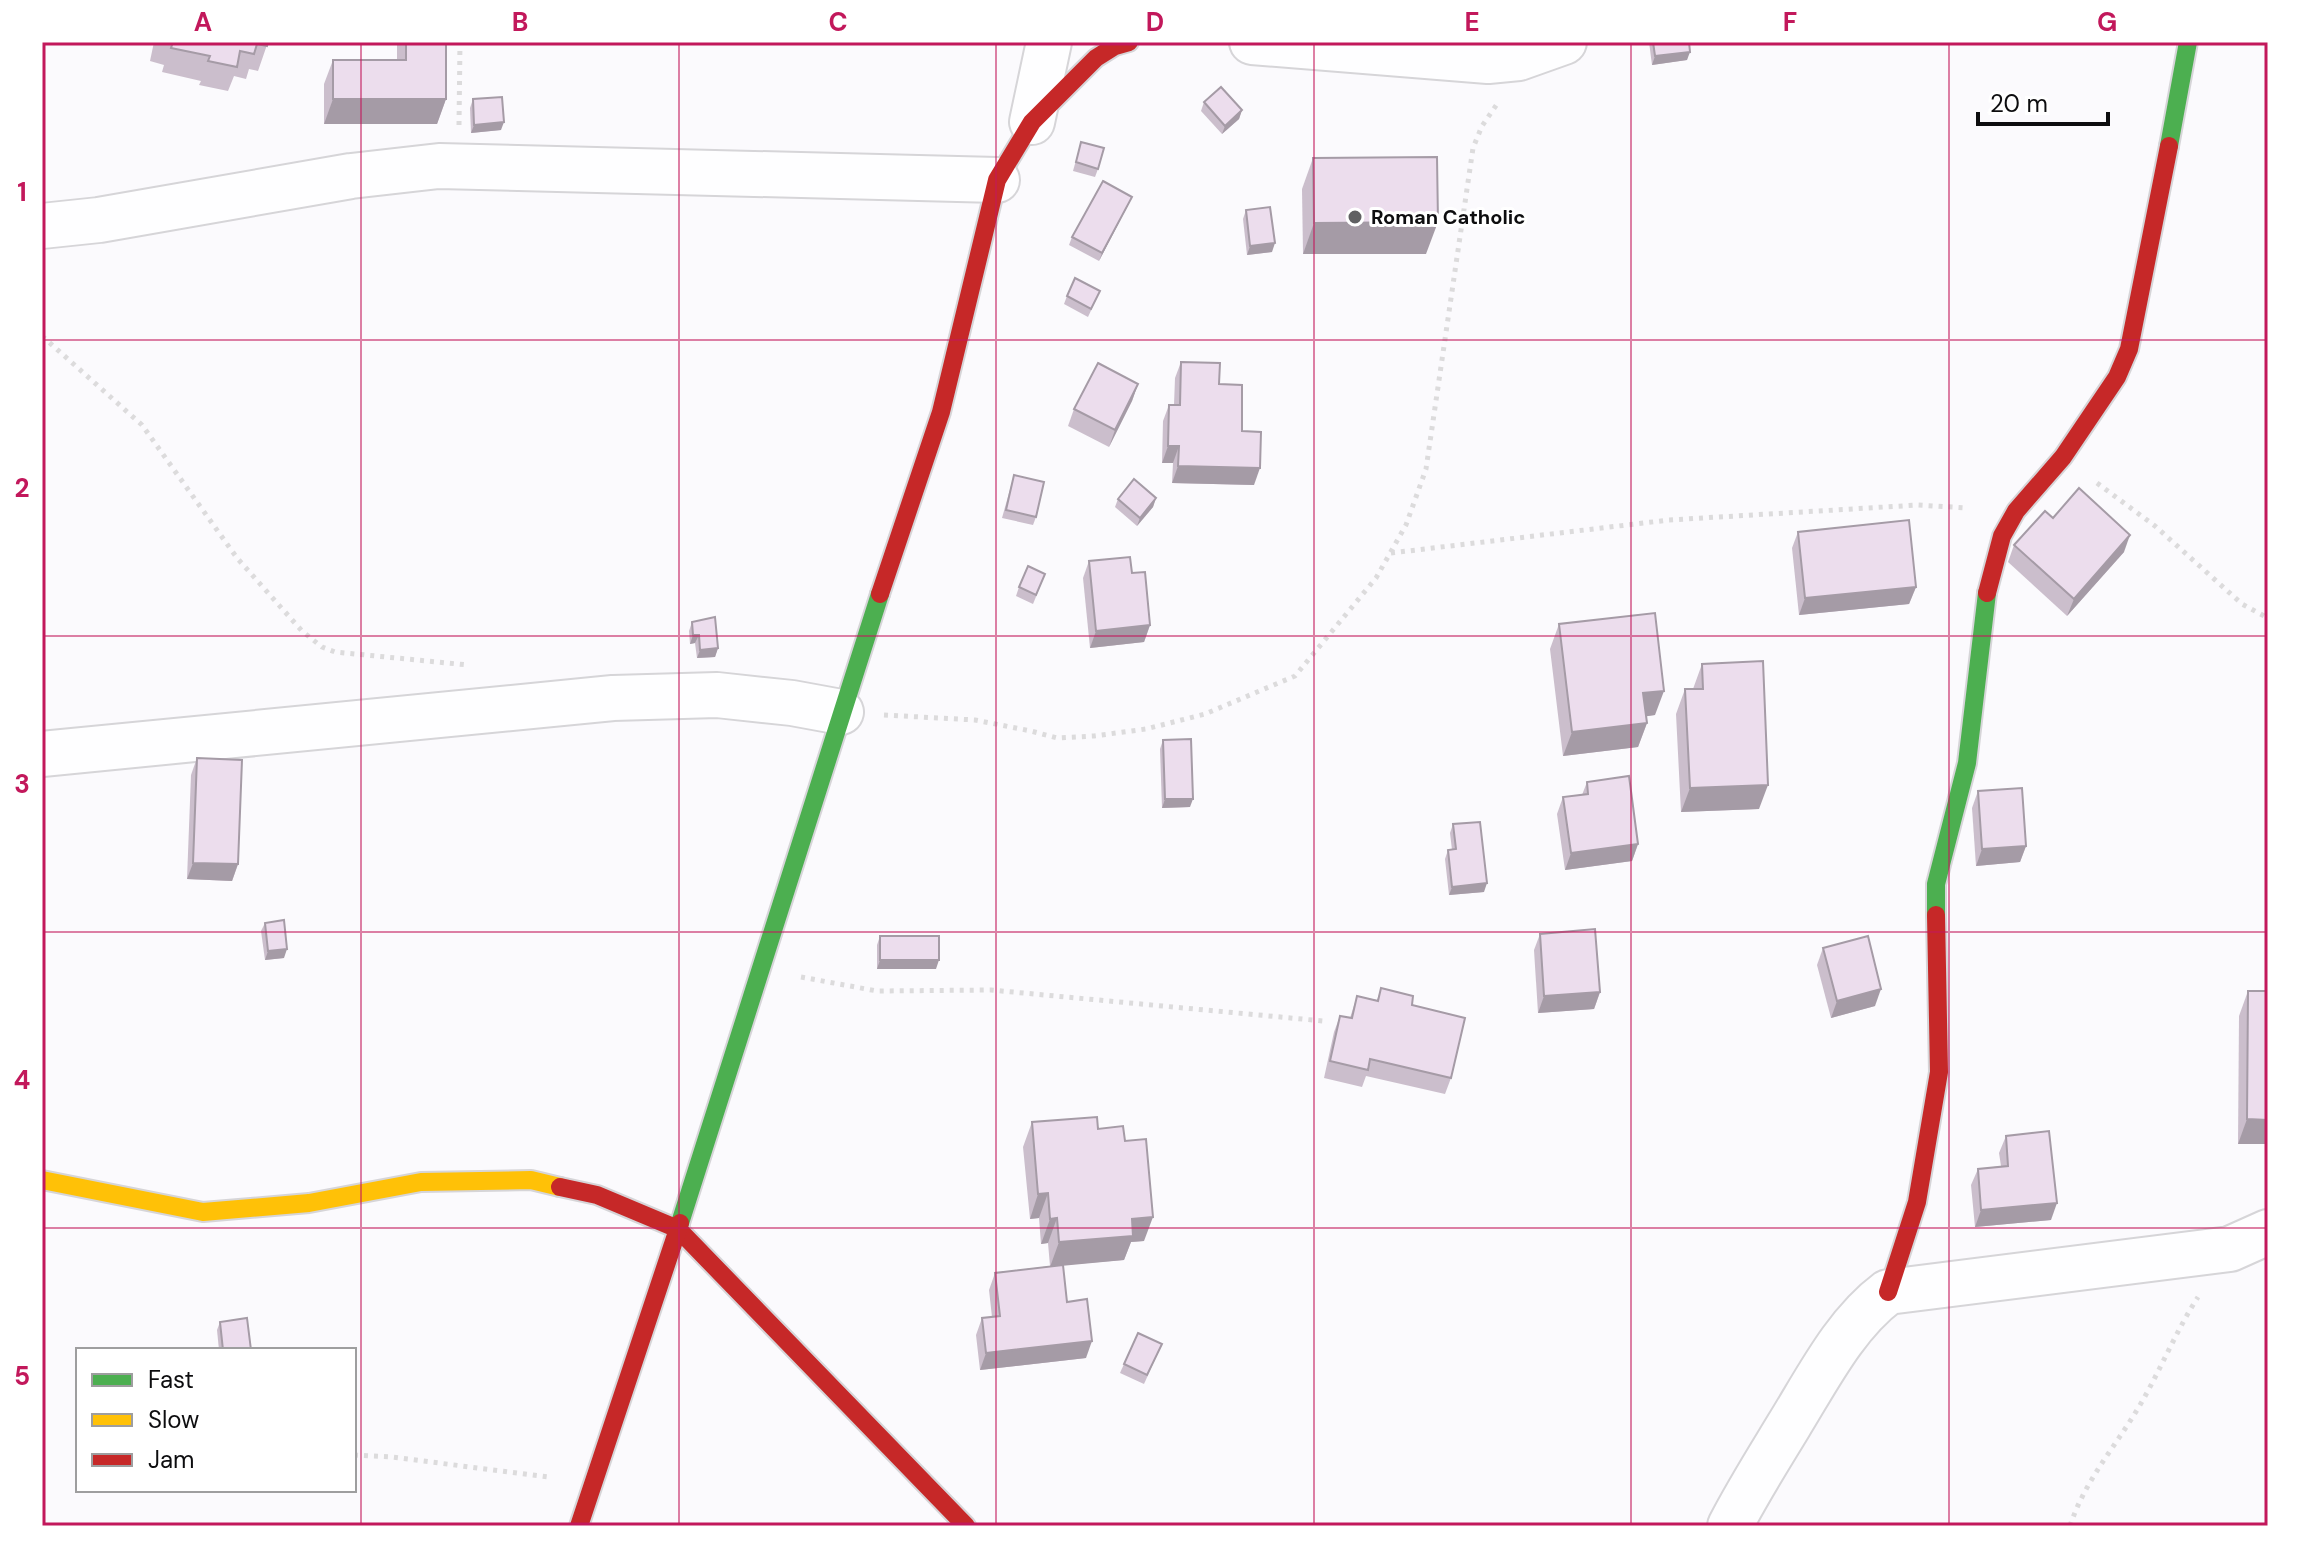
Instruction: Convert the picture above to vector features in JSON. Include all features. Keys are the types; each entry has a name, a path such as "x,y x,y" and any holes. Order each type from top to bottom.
{"street":[{"path":"1032,122 1049,42"},
{"path":"579,1526 941,412 997,180 1032,122 1096,58 1115,46 1129,42"},
{"path":"1252,42 1488,61 1519,58 1564,42"},
{"path":"1888,1292 1917,1202 1939,1072 1936,884 1967,763 1988,586 2002,536 2016,511 2063,457 2117,377 2129,349 2188,42"},
{"path":"42,226 99,220 351,176 439,166 997,180"},
{"path":"42,754 613,698 717,695 792,703 842,714"},
{"path":"42,1180 203,1212 309,1203 421,1182 531,1180 597,1195 678,1229 966,1526"},
{"path":"1730,1526 1807,1395 1854,1323 1888,1292 2249,1241"}],"path":[{"path":"458,166 460,42"},
{"path":"842,714 975,720 1057,738 1146,729 1205,714 1295,676 1376,578 1406,525 1426,469 1473,148 1482,126 1503,97"},
{"path":"42,336 142,425 237,558 302,631 322,647 335,652 482,667"},
{"path":"2063,457 2155,526 2242,604 2268,618"},
{"path":"1390,553 1669,520 1775,512 1918,505 2016,511"},
{"path":"761,969 877,991 991,990 1323,1021"},
{"path":"2070,1526 2078,1501 2099,1464 2140,1405 2179,1326 2249,1241"},
{"path":"356,1455 593,1483"}],"building":[{"path":"173,42 268,42 267,46 257,44 254,54 240,51 237,67 208,61 210,56 171,48"},
{"path":"406,42 446,42 446,99 333,99 333,60 406,60"},
{"path":"1653,42 1689,42 1690,52 1655,56"},
{"path":"1221,87 1242,110 1225,126 1204,102"},
{"path":"502,97 504,122 474,125 473,99"},
{"path":"1081,142 1104,148 1098,169 1076,162"},
{"path":"1437,157 1438,222 1314,223 1313,158"},
{"path":"1103,181 1132,197 1102,253 1072,237"},
{"path":"1270,207 1275,243 1250,246 1246,210"},
{"path":"1075,278 1100,291 1091,309 1067,296"},
{"path":"1181,362 1220,363 1219,384 1242,385 1242,431 1261,432 1260,468 1178,466 1179,446 1168,446 1169,405 1180,405"},
{"path":"1098,363 1138,384 1115,430 1074,409"},
{"path":"1014,475 1044,482 1036,517 1006,510"},
{"path":"1134,479 1156,498 1140,518 1118,499"},
{"path":"2079,488 2130,535 2074,599 2014,545 2045,511 2053,518"},
{"path":"1909,520 1916,587 1805,598 1798,532"},
{"path":"1130,557 1132,573 1145,572 1150,625 1096,631 1089,561"},
{"path":"1028,566 1045,574 1036,595 1019,587"},
{"path":"1655,613 1664,691 1643,693 1647,723 1572,732 1559,624"},
{"path":"715,617 718,648 700,650 699,635 693,635 692,622"},
{"path":"1763,661 1768,785 1690,788 1685,689 1703,689 1702,664"},
{"path":"1191,739 1193,799 1165,799 1163,740"},
{"path":"197,758 242,760 238,864 193,863"},
{"path":"1629,776 1638,844 1571,853 1563,797 1588,794 1587,782"},
{"path":"2022,788 2026,846 1982,849 1978,791"},
{"path":"1480,822 1487,883 1452,887 1448,850 1456,849 1453,824"},
{"path":"284,920 287,949 268,951 265,923"},
{"path":"1595,929 1600,992 1544,996 1540,934"},
{"path":"880,936 939,936 939,960 880,960"},
{"path":"1868,936 1881,989 1837,1001 1823,948"},
{"path":"1381,988 1413,996 1412,1005 1465,1018 1451,1078 1370,1059 1368,1070 1330,1061 1340,1016 1352,1018 1357,996 1378,1001"},
{"path":"2248,991 2268,991 2268,1120 2247,1119"},
{"path":"1097,1117 1098,1129 1123,1126 1125,1141 1146,1139 1153,1217 1132,1219 1133,1236 1059,1242 1057,1218 1050,1219 1048,1193 1038,1194 1032,1122"},
{"path":"2049,1131 2057,1203 1981,1210 1978,1169 2008,1166 2006,1136"},
{"path":"1063,1265 1067,1302 1087,1299 1092,1341 986,1353 982,1318 1000,1316 995,1273"},
{"path":"247,1318 251,1348 223,1348 220,1322"},
{"path":"1138,1333 1162,1344 1147,1375 1124,1364"}],"traffic: fast":[{"path":"2169,146 2188,42"},
{"path":"1936,915 1936,884 1967,763 1987,593"},
{"path":"680,1223 880,594"}],"traffic: slow":[{"path":"42,1180 203,1212 309,1203 421,1182 531,1180 560,1187"}],"traffic: jam":[{"path":"880,594 941,412 997,180 1032,122 1096,58 1115,46 1129,42"},
{"path":"1987,593 2002,536 2016,511 2063,457 2117,377 2129,349 2169,146"},
{"path":"1888,1292 1917,1202 1939,1072 1936,915"},
{"path":"560,1187 597,1195 678,1229 966,1526"},
{"path":"579,1526 680,1223"}],"place":[{"name":"Roman Catholic","path":"1355,217"}]}
